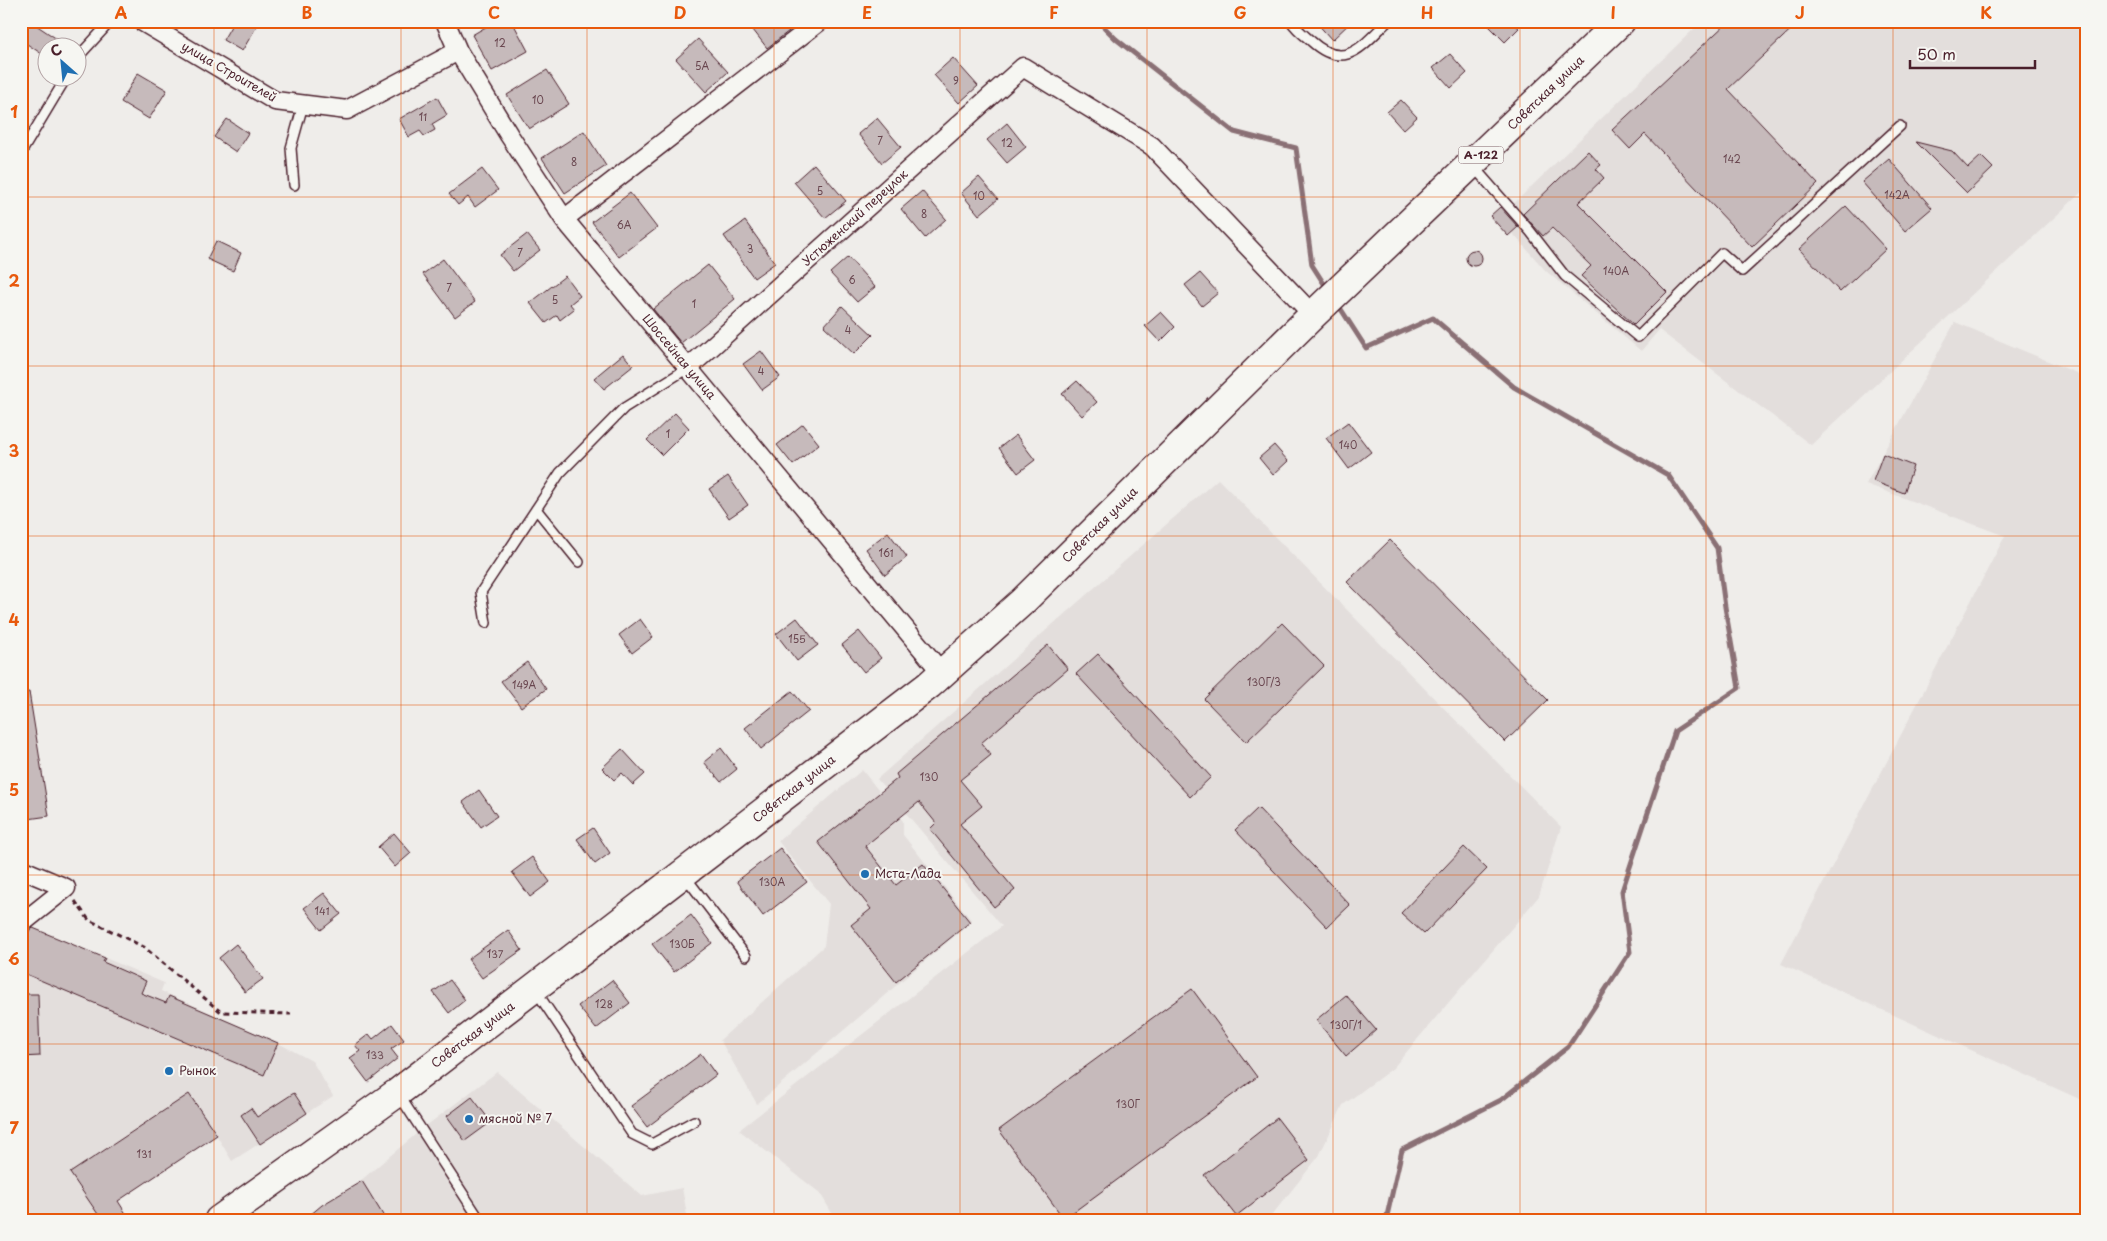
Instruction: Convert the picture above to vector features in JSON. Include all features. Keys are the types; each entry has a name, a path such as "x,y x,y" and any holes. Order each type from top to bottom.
{"main road":[{"name":"Советская улица","path":"219,1220 397,1093 684,875 942,673 1022,602 1326,303 1621,21"}],"street":[{"name":"улица Строителей","path":"141,21 275,101 347,110 458,51"},
{"name":"Шоссейная улица","path":"445,21 458,51 509,135 564,219 942,673"},
{"path":"564,219 820,21"},
{"name":"Устюженский переулок","path":"688,368 1023,68 1152,146 1326,303"},
{"path":"21,869 66,888 21,924"}],"lane":[{"path":"88,46 111,21"},
{"path":"1292,21 1320,49 1337,56 1349,54 1362,46 1388,21"},
{"path":"21,153 60,88"},
{"path":"294,185 291,148 304,105"},
{"path":"1472,164 1530,231 1565,276 1638,338 1722,253 1742,271 1900,126"},
{"path":"486,623 481,592 560,472 624,408 688,368"},
{"path":"536,509 579,562"},
{"path":"684,875 746,956"},
{"path":"534,988 632,1134 652,1144 694,1121"},
{"path":"397,1093 480,1220"}],"path":[{"path":"66,888 89,920 144,946 221,1012 291,1014"}],"shaded area":[{"path":"1702,21 2086,21 2086,188 1811,445 1659,330 1641,351 1546,271 1499,218"},
{"path":"1955,322 2086,377 2086,1102 1781,964 2005,536 1866,484"},
{"path":"1218,479 1561,827 1539,896 1393,1068 1343,1105 1319,1156 1268,1220 836,1220 820,1193 739,1130 1002,926 877,779"},
{"path":"862,770 903,821 903,835 972,921 757,1104 720,1040 824,946 829,904 778,841"},
{"name":"Рынок","path":"30,926 164,983 161,991 278,1043 312,1061 333,1096 232,1161 217,1136 118,1201 129,1217 125,1220 21,1220 21,946"},
{"path":"497,1072 642,1196 682,1188 688,1220 301,1220 353,1187 422,1129"}],"building":[{"path":"21,21 30,21 56,38 38,38 38,51 21,40"},
{"path":"234,21 260,21 242,51 223,40"},
{"path":"496,21 512,21 528,51 492,71 472,35"},
{"path":"746,21 781,21 789,31 767,48"},
{"path":"1315,21 1352,21 1332,40"},
{"path":"1484,21 1511,21 1519,28 1505,42"},
{"path":"1729,21 1800,21 1728,89 1818,184 1752,247 1645,134 1630,149 1612,130"},
{"path":"698,39 728,72 706,92 676,59"},
{"path":"1450,54 1467,73 1451,88 1433,68"},
{"path":"953,58 978,86 959,103 934,75"},
{"path":"547,70 569,104 529,129 507,95"},
{"path":"138,73 167,90 149,119 121,102"},
{"path":"437,97 447,115 432,124 435,130 424,136 420,131 409,137 399,119"},
{"path":"1401,100 1417,117 1403,130 1387,112"},
{"path":"877,118 901,147 882,163 858,134"},
{"path":"227,119 248,133 236,152 214,137"},
{"path":"1007,123 1026,147 1007,163 987,140"},
{"path":"584,131 606,166 565,193 542,158"},
{"path":"1916,142 1952,151 1968,168 1981,156 1993,168 1967,193"},
{"path":"1588,151 1601,165 1596,169 1604,178 1578,203 1667,292 1634,325 1581,276 1591,266 1552,228 1543,236 1523,214"},
{"path":"1889,159 1932,208 1905,231 1862,182"},
{"path":"814,164 846,201 825,218 794,182"},
{"path":"482,169 498,190 475,207 468,197 458,205 449,194"},
{"path":"979,177 998,199 979,215 961,193"},
{"path":"922,191 946,219 925,238 901,209"},
{"path":"630,193 657,228 619,257 592,222"},
{"path":"1846,206 1886,249 1840,292 1799,249"},
{"path":"1500,207 1518,227 1508,236 1490,216"},
{"path":"745,221 775,263 754,278 724,236"},
{"path":"527,234 540,250 513,271 500,255"},
{"path":"216,241 241,253 233,271 207,259"},
{"path":"1474,250 1482,258 1474,266 1466,258"},
{"path":"848,257 875,287 857,302 830,273"},
{"path":"443,259 475,302 455,317 423,274"},
{"path":"708,265 735,299 681,343 653,309"},
{"path":"1200,273 1218,293 1202,306 1185,285"},
{"path":"565,276 580,296 570,304 574,309 560,320 557,315 546,323 530,303"},
{"path":"842,306 873,335 854,354 824,326"},
{"path":"1161,312 1175,327 1160,342 1145,326"},
{"path":"761,351 780,377 762,390 743,364"},
{"path":"623,354 633,366 604,389 594,378"},
{"path":"1077,381 1097,402 1082,416 1062,394"},
{"path":"675,413 689,428 662,455 647,440"},
{"path":"1348,422 1371,452 1349,469 1326,438"},
{"path":"803,424 819,444 793,465 777,445"},
{"path":"1016,435 1035,460 1018,473 999,448"},
{"path":"1274,445 1288,461 1273,475 1259,458"},
{"path":"1883,454 1913,466 1904,493 1873,481"},
{"path":"728,476 748,505 729,518 709,489"},
{"path":"888,532 907,557 885,575 866,549"},
{"path":"1390,540 1548,700 1505,742 1347,582"},
{"path":"797,618 818,645 797,661 776,634"},
{"path":"640,619 653,637 632,653 619,635"},
{"path":"1282,623 1324,666 1246,742 1204,699"},
{"path":"859,631 881,658 864,672 842,645"},
{"path":"1048,645 1068,669 981,743 991,755 960,780 982,806 960,824 1015,890 994,907 930,829 936,823 919,802 865,846 896,885 923,864 970,922 896,982 851,925 871,909 818,842 898,778 896,774"},
{"path":"1098,654 1211,777 1190,797 1076,674"},
{"path":"527,662 546,689 521,707 501,681"},
{"path":"792,691 809,711 761,749 745,728"},
{"path":"29,692 49,816 21,820 21,693"},
{"path":"721,748 737,769 721,782 704,762"},
{"path":"622,749 645,774 633,785 622,773 614,780 602,768"},
{"path":"479,790 497,816 481,827 463,802"},
{"path":"1258,808 1350,905 1327,927 1235,830"},
{"path":"593,828 610,853 595,864 577,839"},
{"path":"394,833 411,853 395,867 378,847"},
{"path":"1464,847 1487,869 1424,934 1401,913"},
{"path":"780,848 807,882 763,916 737,881"},
{"path":"532,857 550,882 530,897 512,872"},
{"path":"324,893 341,914 321,930 304,908"},
{"path":"691,915 712,943 674,972 652,944"},
{"path":"33,928 105,958 103,962 146,981 141,993 166,1003 169,996 278,1043 264,1075 21,972 21,946 27,933"},
{"path":"508,930 522,950 482,978 468,959"},
{"path":"236,944 263,979 245,992 219,958"},
{"path":"450,980 465,1000 449,1013 433,992"},
{"path":"612,980 630,1003 596,1029 578,1006"},
{"path":"1192,989 1257,1077 1064,1219 999,1130"},
{"path":"21,994 38,994 40,1056 21,1057"},
{"path":"1346,995 1376,1030 1346,1056 1316,1020"},
{"path":"392,1024 404,1040 391,1049 398,1058 368,1082 350,1058 360,1051 355,1045 369,1034 373,1039"},
{"path":"701,1054 716,1075 647,1127 631,1106"},
{"path":"294,1093 307,1113 260,1144 241,1115 251,1108 257,1117"},
{"path":"189,1094 217,1135 118,1201 130,1220 102,1220 70,1173"},
{"name":"мясной № 7","path":"472,1097 491,1122 465,1141 447,1116"},
{"path":"1277,1118 1309,1160 1236,1216 1204,1175"},
{"path":"362,1181 386,1220 304,1220 322,1205"}],"waterway":[{"path":"1098,21 1116,39 1234,132 1296,148 1312,265 1328,290"},
{"path":"1337,303 1366,348 1433,318 1514,387 1668,475 1717,548 1739,688 1675,731 1622,891 1630,952 1568,1047 1501,1100 1402,1150 1386,1220"}],"place":[{"name":"Мста-Лада","path":"865,874"},
{"name":"Рынок","path":"169,1071"},
{"name":"мясной № 7","path":"469,1119"}]}
